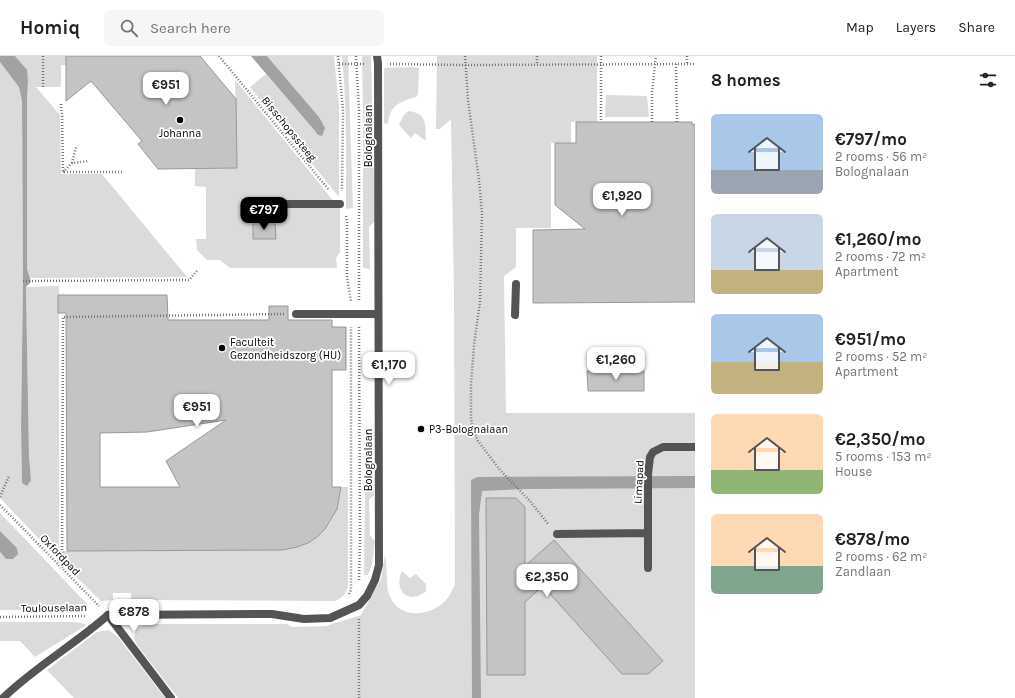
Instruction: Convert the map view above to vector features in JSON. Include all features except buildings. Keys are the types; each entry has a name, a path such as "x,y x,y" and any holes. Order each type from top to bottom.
{"street":[{"name":"Bolognalaan","path":"359,605 367,596 375,580 379,565 378,60"},
{"path":"273,212 273,204 341,200"},
{"path":"515,315 516,284"},
{"path":"296,314 378,314"},
{"name":"Limapad","path":"648,568 648,474 650,457 653,452 663,447 695,447"},
{"path":"556,534 648,533"},
{"path":"3,698 19,682 88,632 108,615 272,614 304,619 330,618 359,605"},
{"path":"108,615 171,698"}],"path":[{"path":"42,56 43,86"},
{"name":"Bisschopssteeg","path":"219,56 341,200 348,221 347,277 351,301 351,314"},
{"path":"338,56 343,109 341,200"},
{"path":"356,56 357,64"},
{"path":"465,56 468,100 482,213 480,302 474,345 471,384 471,419 473,430 478,441 500,470 530,501 556,534"},
{"path":"537,56 537,64"},
{"path":"601,56 601,122"},
{"path":"652,122 652,92 656,56"},
{"path":"687,56 687,64"},
{"path":"339,64 357,64 378,60 465,65 695,64"},
{"path":"676,64 677,122"},
{"path":"61,104 63,172"},
{"path":"72,164 76,147"},
{"path":"63,172 72,164 89,161"},
{"path":"63,172 123,172"},
{"path":"23,281 189,280 197,271"},
{"path":"62,568 63,316 296,314"},
{"path":"347,598 351,590 351,314"},
{"path":"0,497 9,476"},
{"name":"Oxfordpad","path":"0,505 108,615"},
{"path":"359,567 359,698"},
{"name":"Toulouselaan","path":"0,616 79,617 108,615"}],"shaded area":[{"path":"0,56 15,56 27,70 28,81 27,269 31,282 26,287 29,456 31,480 27,486 22,483 21,426 23,281 22,101 19,87 0,62"},
{"path":"15,56 66,56 66,65 61,65 61,87 36,87 60,115 61,174 102,174 187,277 29,278 27,269 28,81"},
{"path":"251,56 267,56 319,117 325,128 322,136 318,135"},
{"path":"267,56 334,56 339,107 339,197 250,87 266,74 318,135 322,136 319,117"},
{"path":"342,56 348,56 353,208 346,209 345,113"},
{"path":"363,56 371,57 375,221 369,227 370,269 363,268"},
{"path":"437,56 597,56 597,122 571,122 571,143 551,143 551,228 516,228 516,267 504,276 506,413 695,413 695,698 178,698 137,645 134,638 136,630 145,624 287,624 292,627 326,626 361,615 381,579 385,555 388,593 400,609 407,612 422,613 430,611 447,599 455,585 454,295 451,119 440,129 436,129"},
{"path":"0,62 20,87 22,101 22,482 31,480 29,456 26,287 59,286 59,551 279,550 293,548 304,544 323,531 335,512 341,487 348,487 348,587 340,599 335,601 131,600 131,593 113,593 113,600 101,601 59,560 0,498"},
{"path":"384,68 419,68 418,94 416,97 396,105 391,112 388,124 384,123"},
{"path":"235,80 340,209 340,252 336,258 337,268 230,268 220,260 207,260 197,250 196,239 206,239 206,187 195,186 195,169 237,168"},
{"path":"606,95 647,96 649,117 605,117"},
{"path":"408,111 419,114 422,117 425,125 426,141 415,133 411,138 399,125 403,116"},
{"path":"695,476 695,488 525,489 482,491 479,515 481,698 472,698 471,480 477,477"},
{"path":"365,488 374,488 374,495 369,500 370,535 375,541 372,564 368,575 364,575"},
{"path":"0,513 88,605 87,608 82,610 0,610 0,552 6,559 18,551 17,548 0,531"},
{"path":"0,531 17,548 18,554 13,559 6,559 0,552"},
{"path":"402,571 410,578 416,574 426,584 426,591 413,597 404,594 399,584"},
{"path":"0,622 74,622 86,624 35,657 20,641 0,641"},
{"path":"109,630 118,637 165,698 74,698 47,670 97,632"}],"place":[{"name":"Johanna","path":"180,120"},
{"name":"Faculteit Gezondheidszorg (HU)","path":"222,348"},
{"name":"P3-Bolognalaan","path":"421,429"}]}
